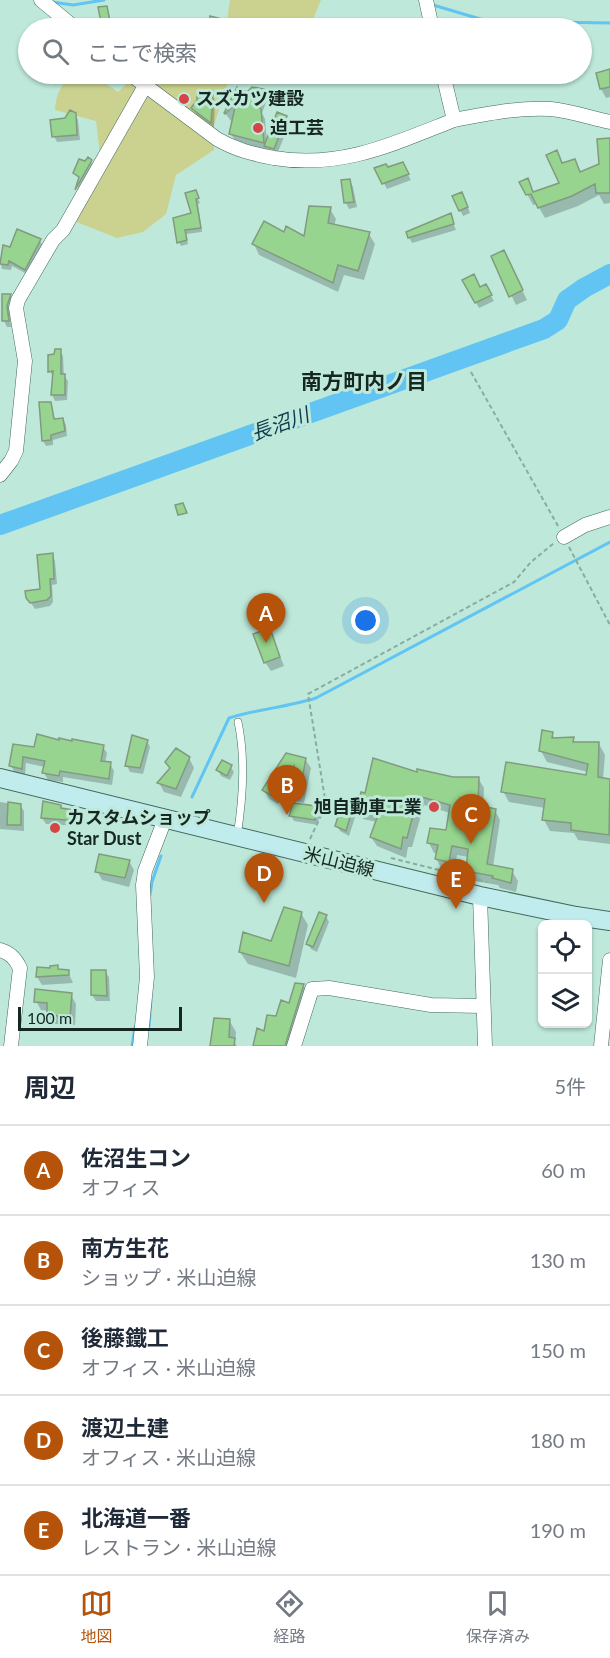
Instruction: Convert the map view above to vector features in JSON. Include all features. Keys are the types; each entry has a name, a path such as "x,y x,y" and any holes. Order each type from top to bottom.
{"main road":[{"name":"米山迫線","path":"0,778 480,896 564,914 610,921"}],"street":[{"path":"41,0 63,18"},
{"path":"426,0 430,18"},
{"path":"142,84 230,147 245,153 283,159 320,161 357,156 454,120 505,111 536,109 565,112 610,122"},
{"path":"445,84 454,120"},
{"path":"0,475 16,451 25,361 16,308 18,300 53,240 63,230 145,86"},
{"path":"565,539 585,525 610,517"},
{"path":"140,1046 147,977 142,885 168,820"},
{"path":"480,896 485,1046"},
{"path":"0,950 9,953 20,968 11,1046"},
{"path":"601,1046 610,960"},
{"path":"294,1046 312,988 329,988 431,1005 482,1006"}],"lane":[{"path":"237,837 242,806 242,750 238,722"}],"path":[{"path":"471,372 565,539 610,625"},
{"path":"303,853 326,805 308,694 514,582 548,547 565,539"}],"green space":[{"path":"230,0 321,0 314,18 227,18"},
{"path":"64,84 106,84 118,92 126,84 228,84 214,125 214,150 176,175 166,214 143,232 117,238 74,221 102,172 96,121 55,110 60,89"}],"building":[{"path":"107,6 109,18 100,18 98,7"},
{"path":"610,69 610,87 600,89 596,73"},
{"path":"237,87 247,92 252,87 264,89 257,105 261,109 264,143 229,134 236,103 224,113"},
{"path":"197,93 213,93 211,123 191,108 197,100"},
{"path":"70,110 76,113 77,135 52,137 50,120 65,118"},
{"path":"277,112 287,116 274,149 264,146"},
{"path":"610,138 610,193 596,193 595,184 572,196 538,208 531,194 526,195 519,182 528,178 533,192 559,183 546,155 557,150 562,163 575,159 580,172 599,164 597,139"},
{"path":"88,157 92,160 75,190 79,177 73,173 79,159 85,161"},
{"path":"403,162 409,174 382,184 374,168 386,164 388,167"},
{"path":"350,179 354,202 344,203 341,180"},
{"path":"196,190 199,198 196,199 201,228 185,230 187,240 177,243 173,218 191,213 185,193"},
{"path":"462,192 468,207 459,211 452,196"},
{"path":"309,206 331,207 328,223 370,232 358,271 338,265 333,283 252,244 264,221 284,232 286,226 304,236"},
{"path":"451,213 454,224 408,238 406,232"},
{"path":"17,229 41,239 25,270 9,261 8,265 0,264 3,245 10,247"},
{"path":"504,250 523,290 509,297 491,256"},
{"path":"474,274 480,287 486,284 492,295 475,303 462,280"},
{"path":"2,294 11,294 7,306 9,321 2,321"},
{"path":"55,349 61,349 61,374 65,374 65,395 51,395 53,371 48,372 48,355 54,354"},
{"path":"39,402 51,402 54,419 63,418 65,431 51,435 51,440 42,441"},
{"path":"183,503 187,513 178,515 175,505"},
{"path":"53,553 54,579 50,579 51,596 47,600 30,603 25,591 40,589 37,555"},
{"path":"270,628 280,657 264,663 253,634"},
{"path":"542,730 553,732 552,738 574,737 573,742 599,742 598,777 610,779 609,835 571,830 571,823 542,820 545,799 501,792 506,762 586,775 588,764 539,751"},
{"path":"37,734 59,740 59,738 72,741 72,739 104,745 101,761 111,762 109,779 60,771 59,776 42,773 45,761 23,757 22,769 9,766 13,744 34,747"},
{"path":"132,735 148,740 140,768 125,766"},
{"path":"176,748 190,757 176,789 157,783 170,768 165,762"},
{"path":"286,753 306,758 299,795 291,793 294,766 272,796 262,790"},
{"path":"373,758 417,772 417,769 453,777 479,777 478,805 496,809 487,864 513,869 511,883 492,878 493,876 466,871 468,849 452,846 449,862 435,859 438,845 427,843 430,828 446,830 450,805 418,796 407,838 403,837 401,849 370,837 378,815 356,810 361,792 365,793"},
{"path":"222,760 232,765 227,776 216,770"},
{"path":"43,801 61,805 61,808 80,811 79,821 41,818"},
{"path":"8,802 21,804 21,825 7,825"},
{"path":"293,803 317,806 315,820 289,816"},
{"path":"342,804 353,807 346,831 335,826"},
{"path":"99,854 130,860 125,878 95,872"},
{"path":"284,907 302,912 289,966 239,952 243,932 271,941"},
{"path":"319,912 327,915 313,947 306,944"},
{"path":"58,965 58,969 69,970 69,975 36,977 37,967 50,968 50,966"},
{"path":"91,970 106,970 107,996 91,995"},
{"path":"295,983 304,984 285,1046 253,1046 257,1028 264,1031 267,1015 276,1016 281,1000 289,1003"},
{"path":"35,989 72,993 70,1017 47,1015 47,1003 34,1002"},
{"path":"214,1018 230,1019 229,1037 235,1038 234,1046 210,1046"}],"waterway":[{"path":"52,2 73,5 104,0"},
{"path":"433,5 477,18"},
{"path":"592,23 610,23"},
{"name":"長沼川","path":"0,525 544,329 558,320 567,300 610,274"},
{"path":"192,797 229,718 316,698 610,542"},
{"path":"150,895 161,856"},
{"path":"149,1026 151,1000"},
{"path":"132,1046 135,1027"}],"place":[{"name":"スズカツ建設","path":"184,99"},
{"name":"迫工芸","path":"258,128"},
{"name":"佐沼生コン","path":"266,643"},
{"name":"旭自動車工業","path":"434,807"},
{"name":"南方生花","path":"287,815"},
{"name":"カスタムショップ Star Dust","path":"55,828"},
{"name":"後藤鐵工","path":"471,844"},
{"name":"渡辺土建","path":"264,903"},
{"name":"北海道一番","path":"456,909"}],"district":[{"name":"南方町内ノ目","path":"364,382"}]}
